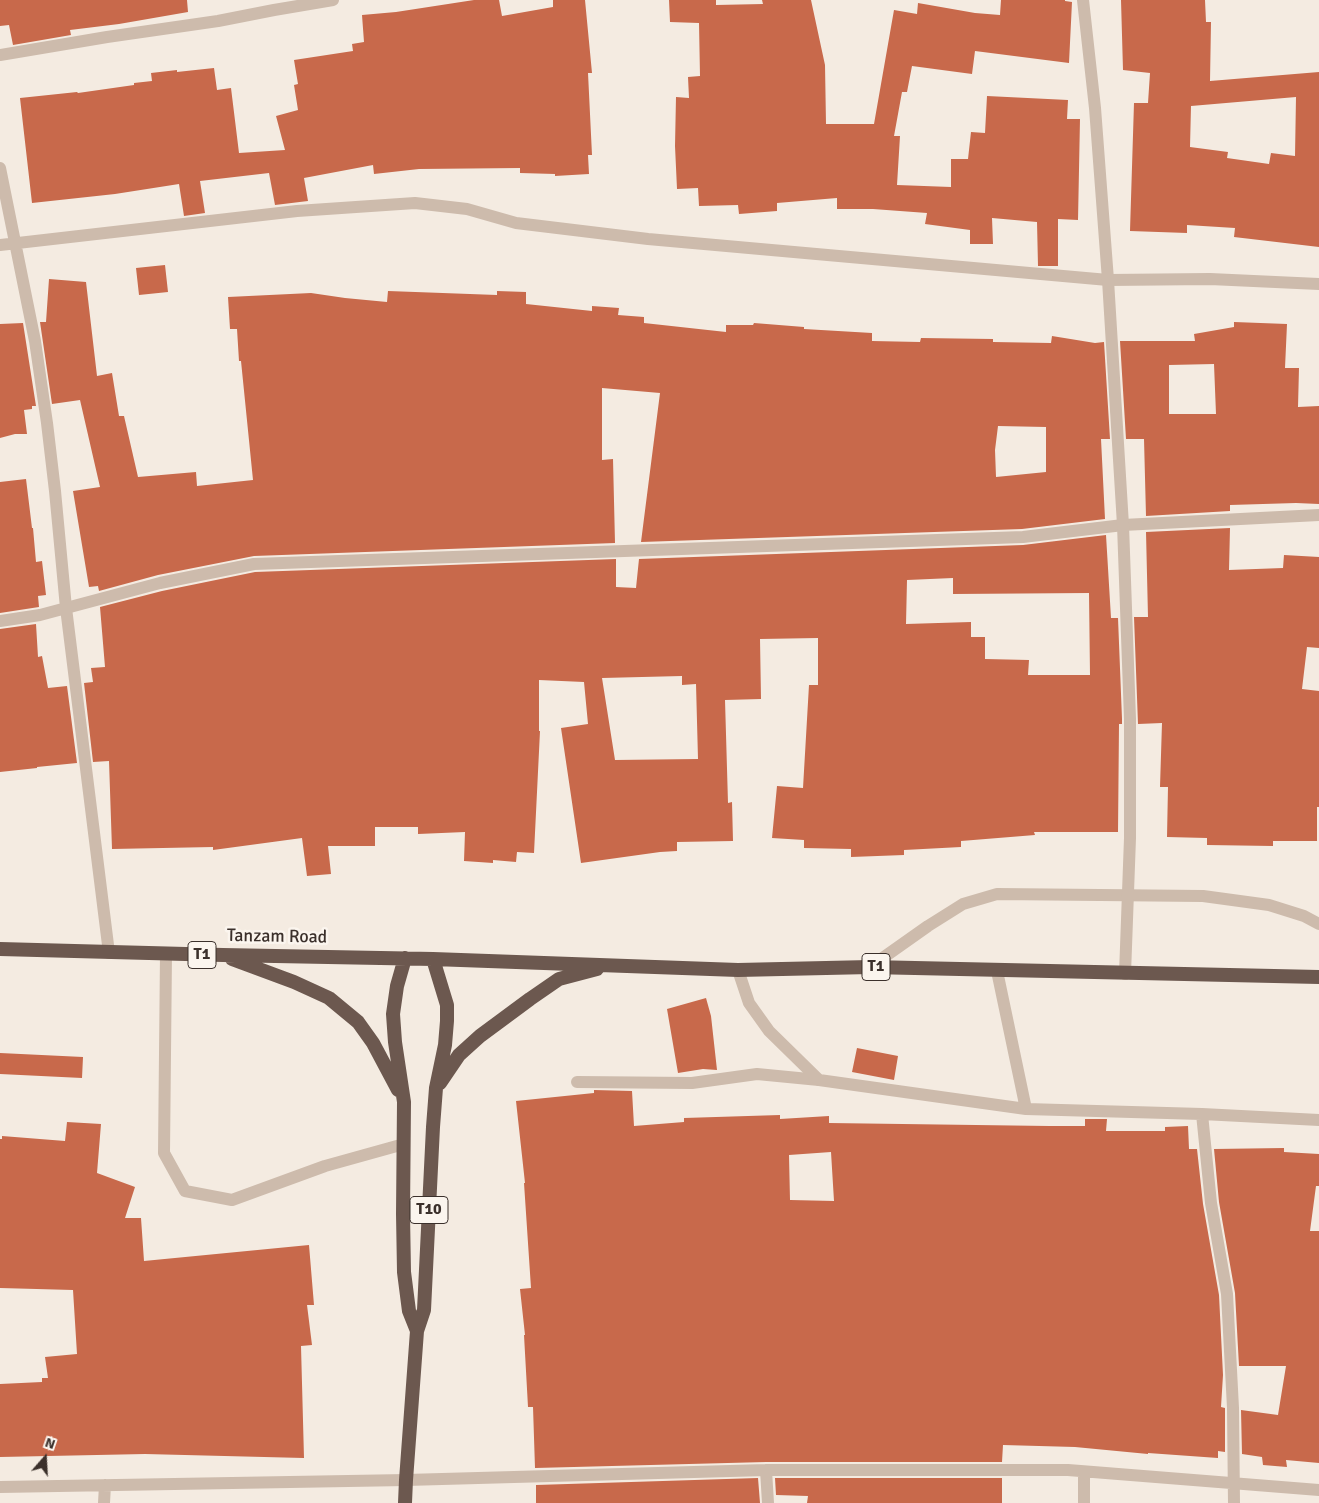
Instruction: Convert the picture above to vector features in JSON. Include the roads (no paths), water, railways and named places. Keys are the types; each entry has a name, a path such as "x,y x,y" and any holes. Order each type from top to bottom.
{"highway":[{"name":"Tanzam Road","path":"0,949 433,959"},
{"path":"223,955 294,982 329,998 358,1022 373,1044 404,1102"},
{"name":"T10","path":"405,958 392,1014 404,1102 404,1272 409,1311 417,1331"},
{"name":"T1","path":"433,959 738,970 870,967 1319,978"},
{"name":"T10","path":"405,1503 417,1331 424,1310 436,1088 446,1045 447,1005 433,959"},
{"path":"436,1088 459,1055 480,1036 530,999 560,980 609,966"}],"street":[{"path":"0,55 218,21 334,0"},
{"path":"1083,0 1095,108 1123,526 1130,719 1130,838 1125,974"},
{"path":"0,168 34,341 45,414 55,491 66,608 109,953"},
{"path":"0,246 297,211 416,203 467,209 516,223 648,239 1108,280 1210,279 1319,284"},
{"path":"0,621 40,615 160,583 254,564 1023,537 1123,526 1319,515"},
{"path":"870,967 963,904 997,894 1203,896 1269,905 1304,916 1319,924"},
{"path":"166,954 164,1153 185,1191 232,1200 326,1166 404,1144"},
{"path":"738,970 749,1003 769,1031 819,1080"},
{"path":"998,970 1026,1108"},
{"path":"577,1082 692,1083 757,1074 819,1080 1026,1108 1319,1120"},
{"path":"1202,1114 1211,1203 1227,1294 1233,1408 1234,1503"},
{"path":"0,1488 406,1480 766,1470 1068,1470 1319,1490"},
{"path":"766,1470 768,1503"},
{"path":"1084,1472 1084,1503"},
{"path":"104,1485 104,1503"}]}
